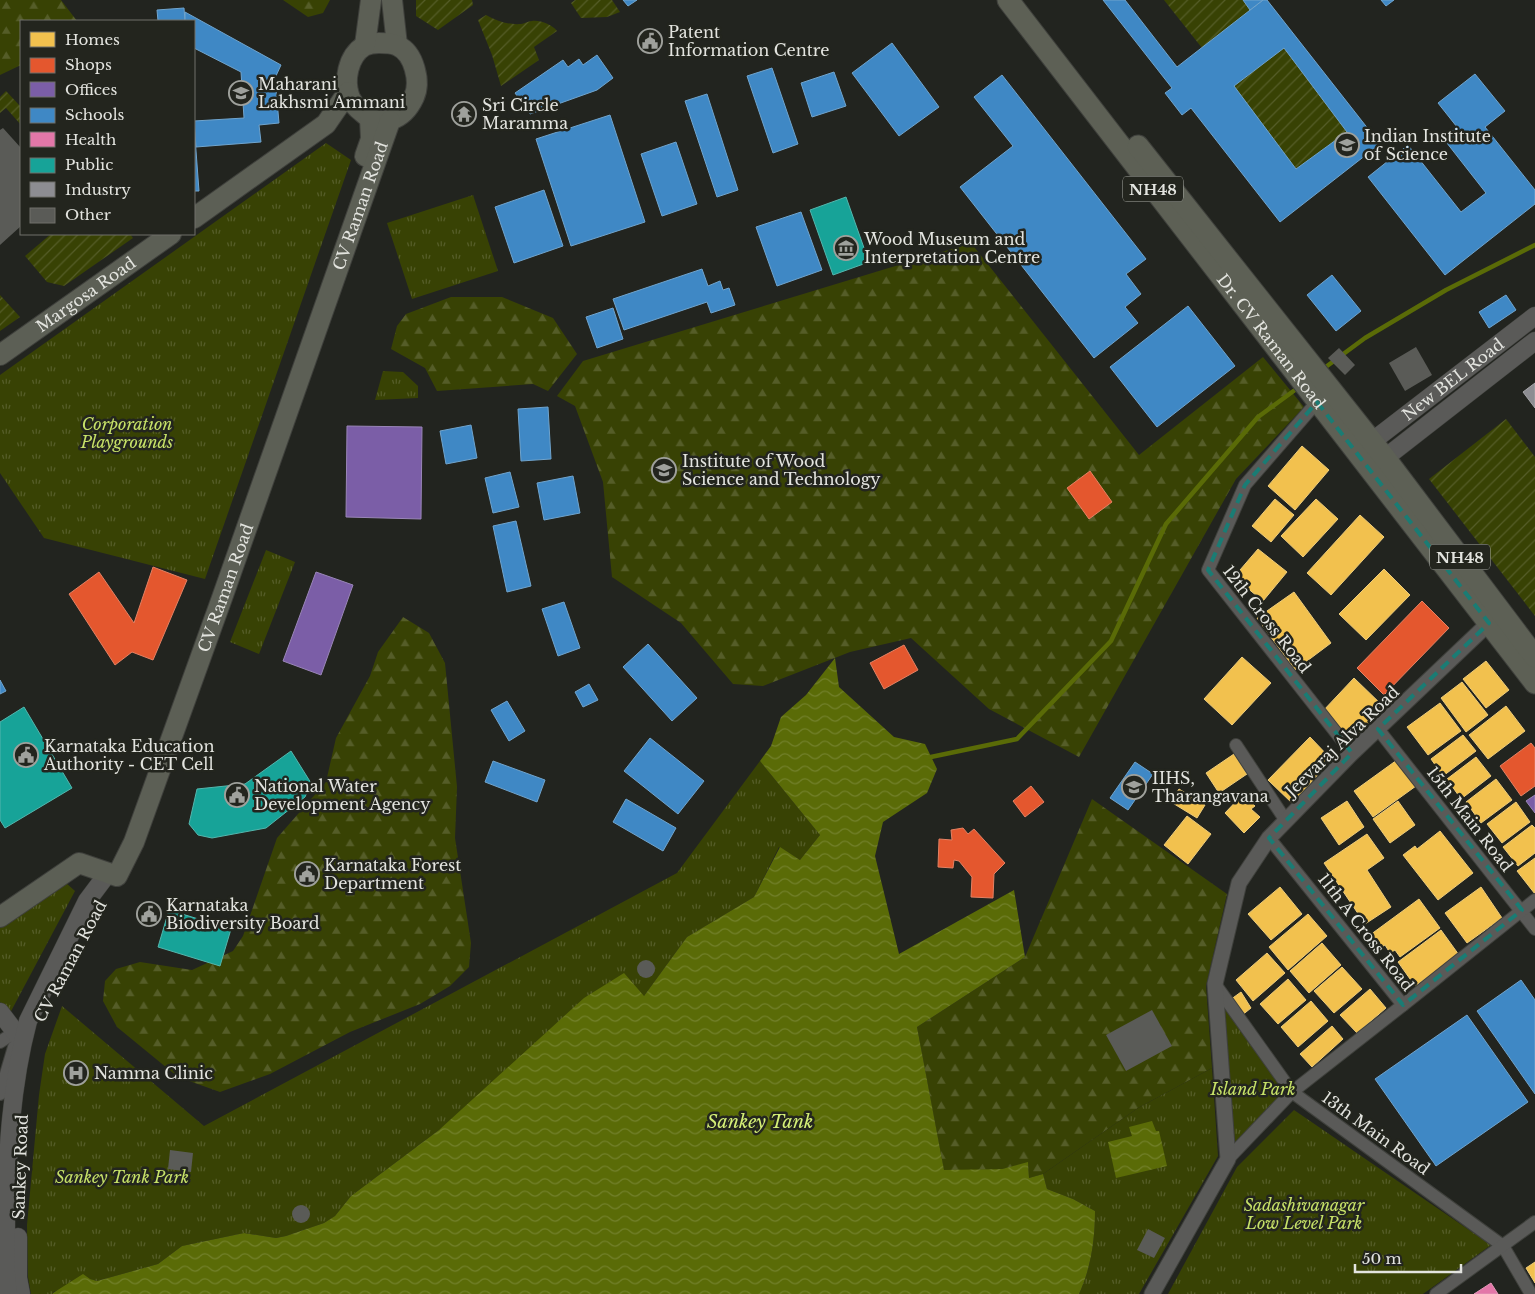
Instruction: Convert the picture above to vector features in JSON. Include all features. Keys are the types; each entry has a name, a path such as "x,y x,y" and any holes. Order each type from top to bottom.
{"highway":[{"name":"Dr. CV Raman Road","path":"1008,0 1312,383 1535,657"},
{"name":"Dr. CV Raman Road","path":"1022,0 1312,383"},
{"name":"Dr. CV Raman Road","path":"1371,456 1483,629 1535,682"}],"main road":[{"path":"365,45 371,0"},
{"path":"392,0 397,45"},
{"path":"379,43 397,45 410,57 417,82 414,97 404,111 390,121 370,120 352,103 348,92 349,65 355,54 365,45 379,43"},
{"path":"195,217 326,124 348,92"},
{"name":"CV Raman Road","path":"113,874 278,411 371,139 370,120"},
{"name":"CV Raman Road","path":"12,1037 28,1021 87,901 113,874 134,842 390,121"},
{"name":"Margosa Road","path":"0,355 171,235"},
{"name":"New BEL Road","path":"1371,456 1535,316"},
{"name":"New BEL Road","path":"1371,456 1535,341"},
{"path":"0,916 79,863 113,874"},
{"path":"0,1012 12,1037"},
{"name":"Sankey Road","path":"8,1294 6,1279 7,1195 13,1113 12,1037"},
{"name":"Sankey Road","path":"12,1037 24,1094 18,1194 18,1278 21,1294"}],"street":[{"name":"12th Cross Road","path":"1312,383 1245,486 1208,570 1352,754"},
{"name":"Jeevaraj Alva Road","path":"1228,1160 1215,984 1239,883 1269,838 1352,754 1483,629"},
{"name":"15th Main Road","path":"1378,729 1522,910 1535,929"},
{"path":"1236,745 1286,821"},
{"name":"11th A Cross Road","path":"1228,1160 1292,1092 1403,1005 1269,838"},
{"path":"1403,1005 1535,900"},
{"name":"13th Main Road","path":"1215,984 1292,1092 1503,1246 1531,1294"},
{"path":"0,1094 14,1046 12,1037"},
{"path":"1152,1294 1228,1160"},
{"path":"1436,1294 1535,1222"}],"highlighted area":[{"path":"1317,402 1489,623 1378,729 1522,910 1403,1005 1269,838 1352,753 1208,570 1245,485"}],"green space":[{"path":"0,0 61,0 76,20 20,20 20,65 0,75"},
{"path":"283,0 330,0 323,13 308,17"},
{"path":"416,0 472,0 473,5 438,30 416,16"},
{"path":"575,0 612,0 620,12 607,17 581,18 571,3"},
{"path":"1164,0 1243,0 1250,10 1202,48"},
{"path":"486,15 498,21 512,24 539,21 557,31 534,47 539,60 501,86 492,55 478,20"},
{"path":"1284,48 1347,132 1296,169 1234,86"},
{"path":"6,91 20,106 20,124 6,108 0,113 0,97"},
{"name":"Corporation Playgrounds","path":"326,143 351,160 205,579 44,538 0,473 0,375"},
{"path":"473,195 498,271 412,299 387,223"},
{"path":"50,235 131,235 133,238 64,286 47,282 25,256"},
{"path":"971,243 1139,455 1263,357 1304,407 1236,479 1079,757 989,709 911,638 850,652 763,686 733,684 681,623 612,577 603,482 575,406 557,396 583,361"},
{"path":"0,295 20,317 0,331"},
{"path":"451,297 502,297 553,318 577,354 548,391 533,384 437,391 425,368 391,349 397,326 406,314"},
{"path":"383,371 403,372 418,386 418,398 375,400"},
{"path":"1506,419 1535,457 1535,616 1429,479"},
{"path":"266,550 295,562 259,654 230,642"},
{"path":"403,617 429,633 445,663 457,787 455,838 471,943 469,967 450,986 420,1004 350,1032 270,1074 220,1092 178,1077 117,1027 103,1001 105,981 116,969 140,962 192,970 233,951 243,936 277,838 326,782 336,738 370,676 378,652"},
{"name":"Sankey Tank Park","path":"760,761 820,835 800,860 779,847 754,897 687,937 644,996 439,1130 351,1196 335,1216 324,1223 276,1238 244,1233 182,1246 158,1264 97,1281 90,1279 53,1292 53,1294 31,1294 28,1277 27,1225 39,1095 45,1054 62,1006 204,1126 677,873"},
{"path":"1092,799 1227,894 1206,986 1212,1068 1138,1108 1043,1174 1029,1178 1028,1163 1002,1169 944,1171 917,1027 1025,957"},
{"path":"66,883 75,891 9,1015 0,1002 0,928"},
{"name":"Island Park","path":"1215,984 1292,1092 1228,1159"},
{"path":"1212,1068 1218,1156 1139,1294 1079,1294 1092,1254 1095,1211 1073,1199 1047,1189 1043,1174 1138,1108"},
{"name":"Sadashivanagar Low Level Park","path":"1294,1110 1491,1245 1423,1294 1168,1294 1237,1167"}],"water":[{"name":"Sankey Tank","path":"835,658 839,687 894,737 925,744 937,769 927,793 883,822 875,856 899,954 1014,890 1025,957 917,1027 944,1170 1002,1169 1028,1162 1029,1178 1043,1174 1047,1189 1073,1199 1095,1211 1092,1254 1079,1294 53,1294 83,1274 97,1281 158,1264 182,1246 244,1233 276,1238 324,1223 335,1216 351,1196 439,1130 584,998 624,973 644,996 687,937 754,897 780,847 800,860 820,835 760,761 771,746 781,717 806,695"},
{"path":"1152,1121 1156,1131 1159,1131 1167,1166 1116,1178 1108,1142 1132,1136 1129,1127"}],"building: Homes":[{"path":"1302,446 1329,470 1295,510 1268,486"},
{"path":"1275,499 1294,515 1271,542 1252,526"},
{"path":"1316,499 1338,519 1303,557 1281,536"},
{"path":"1360,515 1384,537 1331,595 1307,573"},
{"path":"1258,549 1287,572 1263,601 1234,577"},
{"path":"1384,569 1410,595 1366,640 1339,614"},
{"path":"1294,592 1331,643 1295,670 1257,618"},
{"path":"1242,657 1271,683 1232,725 1204,699"},
{"path":"1486,661 1509,690 1486,708 1463,679"},
{"path":"1354,678 1384,707 1352,740 1322,712"},
{"path":"1462,682 1488,715 1466,732 1441,698"},
{"path":"1440,703 1461,731 1428,755 1407,727"},
{"path":"1506,706 1525,731 1488,759 1469,735"},
{"path":"1463,735 1476,751 1443,776 1431,759"},
{"path":"1310,737 1331,759 1293,804 1268,780"},
{"path":"1234,754 1247,774 1219,793 1206,773"},
{"path":"1476,757 1491,776 1461,799 1447,779"},
{"path":"1397,760 1416,786 1373,817 1354,791"},
{"path":"1496,779 1512,800 1481,823 1466,802"},
{"path":"1179,789 1205,805 1197,818 1171,802"},
{"path":"1243,794 1255,806 1251,809 1260,817 1244,833 1225,813"},
{"path":"1347,801 1364,827 1339,845 1321,818"},
{"path":"1398,801 1415,825 1390,843 1373,819"},
{"path":"1516,802 1530,822 1502,843 1487,824"},
{"path":"1187,816 1211,834 1188,864 1164,845"},
{"path":"1532,825 1535,828 1535,853 1518,866 1503,847"},
{"path":"1440,831 1473,873 1438,900 1403,855 1415,846 1417,849"},
{"path":"1367,834 1384,858 1367,870 1391,907 1365,924 1324,863"},
{"path":"1535,858 1535,894 1517,871"},
{"path":"1280,887 1302,914 1271,940 1248,914"},
{"path":"1481,887 1502,918 1467,943 1445,913"},
{"path":"1419,899 1440,928 1400,957 1395,950 1390,953 1385,945 1380,948 1370,935"},
{"path":"1308,914 1327,936 1288,970 1269,947"},
{"path":"1441,930 1459,955 1415,986 1398,962"},
{"path":"1322,943 1341,965 1309,993 1290,971"},
{"path":"1267,953 1285,973 1253,1001 1236,980"},
{"path":"1342,967 1362,989 1334,1013 1314,991"},
{"path":"1288,979 1306,1000 1278,1024 1260,1004"},
{"path":"1370,989 1386,1008 1357,1033 1340,1015"},
{"path":"1241,992 1251,1008 1241,1016 1230,1000"},
{"path":"1311,1001 1328,1021 1298,1047 1281,1027"},
{"path":"1332,1026 1343,1039 1312,1067 1300,1054"},
{"path":"1535,1262 1535,1283 1526,1268"}],"building: Shops":[{"path":"1090,471 1112,502 1089,519 1067,488"},
{"path":"153,567 187,580 153,660 132,652 115,665 69,594 99,572 134,623"},
{"path":"1422,601 1449,628 1384,695 1357,668"},
{"path":"904,645 918,670 884,689 870,663"},
{"path":"1531,743 1535,748 1535,786 1521,796 1500,766"},
{"path":"1031,786 1044,802 1025,817 1013,801"},
{"path":"963,828 968,834 974,829 1005,863 994,874 993,898 971,897 972,877 959,861 954,860 953,868 938,867 939,839 952,840 951,830"}],"building: Offices":[{"path":"347,426 422,427 421,519 346,517"},
{"path":"316,572 353,585 321,675 283,661"},
{"path":"1535,795 1535,813 1526,801"}],"building: Schools":[{"path":"623,0 637,0 628,6"},
{"path":"1103,0 1125,0 1177,67 1263,0 1267,0 1380,144 1280,222 1191,108 1182,115 1165,93 1172,88","holes":["1284,48 1347,132 1296,169 1234,86"]},
{"path":"1243,0 1263,0 1250,10"},
{"path":"1381,0 1394,0 1386,6"},
{"path":"184,8 185,20 158,20 157,10"},
{"path":"185,12 281,65 275,78 279,123 259,125 261,142 196,147 195,121 244,118 241,72 195,49 195,20 185,20"},
{"path":"892,43 939,107 899,136 852,73"},
{"path":"597,55 613,78 597,90 530,114 515,93 563,60 568,67 579,59 583,65"},
{"path":"772,68 798,144 773,153 747,76"},
{"path":"834,72 846,106 812,117 801,83"},
{"path":"1475,74 1505,111 1485,127 1535,190 1535,204 1445,275 1368,177 1408,145 1461,212 1486,193 1443,138 1457,127 1438,103"},
{"path":"1002,75 1146,259 1126,274 1141,294 1125,307 1138,323 1094,358 960,187 1013,146 974,97"},
{"path":"707,94 738,190 717,197 685,101"},
{"path":"610,115 645,222 571,246 536,139"},
{"path":"195,137 199,191 195,191"},
{"path":"676,142 697,204 662,216 641,154"},
{"path":"544,190 563,246 514,263 495,207"},
{"path":"801,212 822,270 777,286 756,227"},
{"path":"702,269 708,286 720,281 723,290 729,288 735,305 711,313 707,302 624,330 613,299"},
{"path":"1332,275 1361,311 1336,331 1307,295"},
{"path":"1506,295 1516,310 1489,328 1479,312"},
{"path":"1188,306 1235,366 1157,427 1110,367"},
{"path":"613,308 623,339 597,348 586,317"},
{"path":"548,407 551,459 521,461 518,409"},
{"path":"471,425 477,458 446,464 440,431"},
{"path":"510,472 519,507 493,513 485,478"},
{"path":"573,476 580,513 544,520 537,483"},
{"path":"516,521 531,586 507,592 493,526"},
{"path":"564,602 580,648 558,656 542,609"},
{"path":"648,644 697,698 672,721 623,667"},
{"path":"0,680 6,691 0,694"},
{"path":"589,684 598,700 583,707 575,692"},
{"path":"507,701 525,731 509,741 491,710"},
{"path":"650,738 704,781 678,814 624,771"},
{"path":"493,761 545,780 537,802 485,782"},
{"path":"1135,762 1153,774 1128,810 1110,798"},
{"path":"626,799 676,828 663,851 613,822"},
{"path":"1521,980 1535,1000 1535,1094 1477,1011"},
{"path":"1467,1015 1528,1102 1436,1166 1375,1079"}],"building: Health":[{"path":"1491,1283 1498,1294 1474,1294"}],"building: Public":[{"path":"846,197 869,262 833,275 810,210"},
{"name":"Karnataka Education Authority - CET Cell","path":"24,707 72,788 5,828 0,820 0,722"},
{"path":"291,751 311,783 305,797 266,828 212,838 198,835 189,824 197,789 245,784"},
{"path":"169,910 231,929 220,966 158,947"}],"building: Industry":[{"path":"1535,383 1535,408 1523,392"}],"building: Other":[{"path":"3,128 20,147 20,227 0,245 0,130"},
{"path":"1416,347 1432,375 1405,391 1389,363"},
{"path":"1339,348 1355,365 1345,375 1328,358"},
{"path":"646,960 652,963 655,969 652,975 646,978 640,975 637,969 640,963"},
{"path":"1152,1010 1172,1046 1126,1071 1106,1035"},
{"path":"170,1150 193,1153 191,1172 168,1169"},
{"path":"301,1205 307,1208 310,1214 307,1220 301,1223 295,1220 292,1214 295,1208"},
{"path":"1148,1229 1165,1238 1154,1258 1137,1250"}],"waterway":[{"path":"1323,369 1365,338 1446,290 1535,245"},
{"path":"926,758 1017,739 1111,641 1166,524 1258,417 1299,387"}],"place":[{"name":"Patent Information Centre","path":"650,41"},
{"name":"Maharani Lakhsmi Ammani","path":"241,93"},
{"name":"Sri Circle Maramma","path":"464,114"},
{"name":"Indian Institute of Science","path":"1347,145"},
{"name":"Wood Museum and Interpretation Centre","path":"846,248"},
{"name":"Institute of Wood Science and Technology","path":"664,470"},
{"name":"Karnataka Education Authority - CET Cell","path":"26,755"},
{"name":"IIHS, Tharangavana","path":"1134,787"},
{"name":"National Water Development Agency","path":"237,795"},
{"name":"Karnataka Forest Department","path":"307,874"},
{"name":"Karnataka Biodiversity Board","path":"149,914"},
{"name":"Namma Clinic","path":"76,1073"}]}
